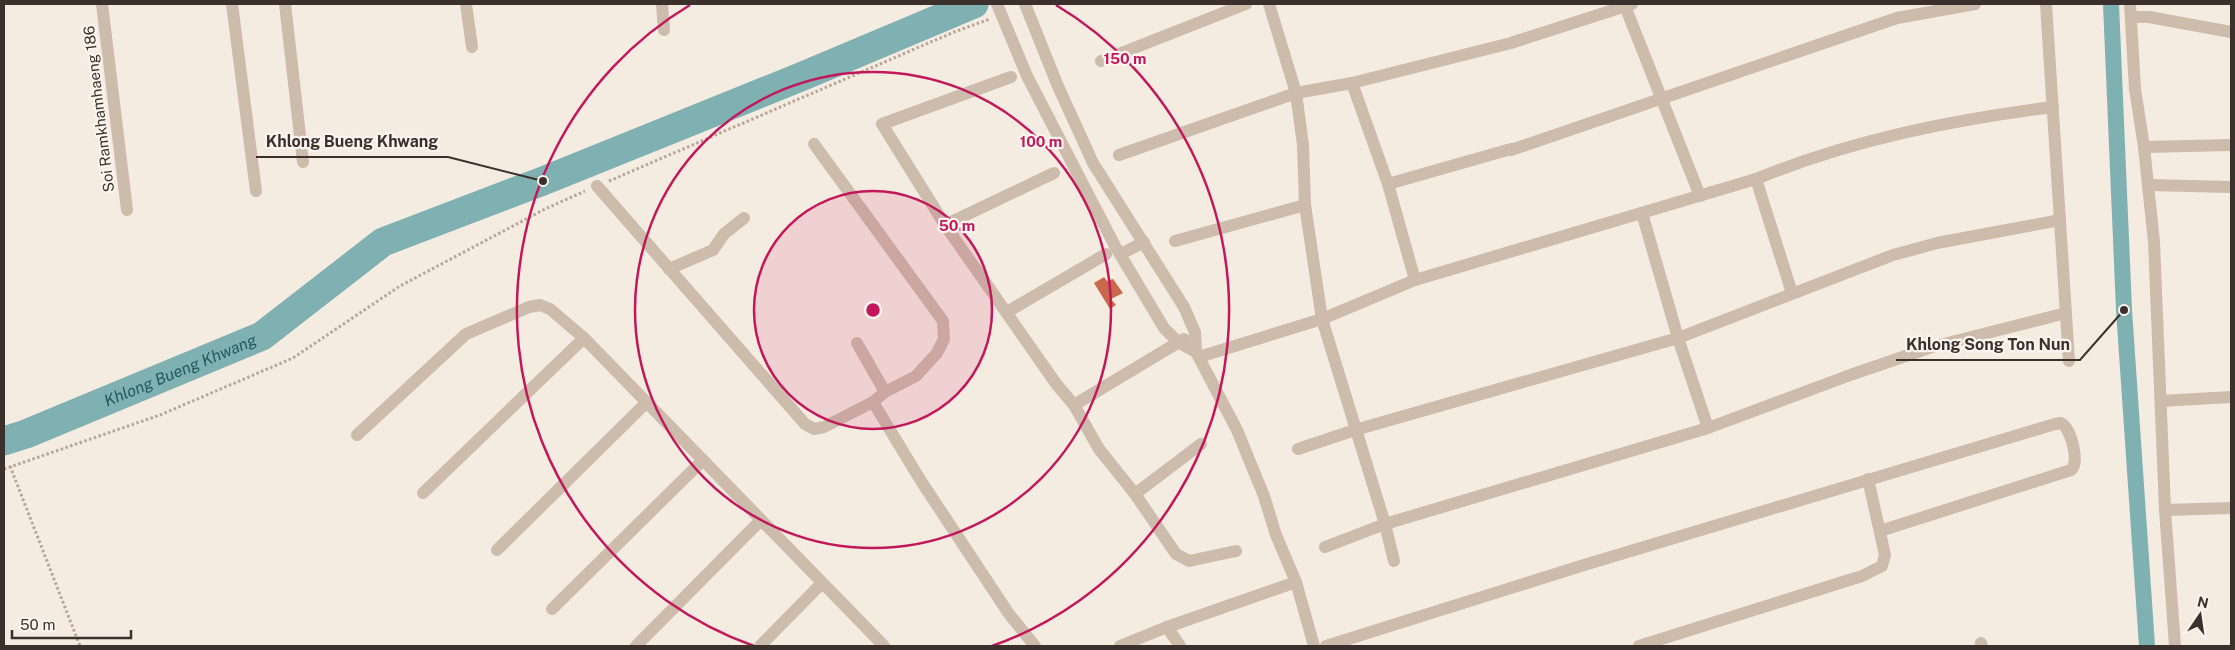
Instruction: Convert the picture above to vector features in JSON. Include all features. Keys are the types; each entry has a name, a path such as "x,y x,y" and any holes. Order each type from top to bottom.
{"street":[{"name":"Soi Ramkhamhaeng 186","path":"102,4 127,210"},
{"path":"232,4 256,191"},
{"path":"285,4 303,162"},
{"path":"466,4 472,47"},
{"path":"662,4 664,30"},
{"path":"1025,4 1057,84 1093,163 1184,307 1195,332 1198,354 1237,430 1264,496 1276,535 1296,582 1314,646"},
{"path":"1100,61 1246,4"},
{"path":"1269,4 1296,94 1302,145 1305,205 1322,319 1385,524 1394,561"},
{"path":"1388,184 1511,150 1897,18 1975,4"},
{"path":"2046,4 2069,361"},
{"path":"2130,4 2135,89 2144,147 2154,242 2165,510 2175,646"},
{"path":"1119,155 1296,94 1352,83 1511,43 1628,5 1661,98 1700,196"},
{"path":"997,10 1034,90 1115,246 1164,328 1178,342 1198,354 1322,319 1415,280 1756,179 1802,160 1850,146 1984,115 2053,106"},
{"path":"2130,17 2149,17 2231,32"},
{"path":"1011,77 882,124 945,225 1057,385 1074,405 1099,449 1136,494 1176,554 1189,561 1236,551"},
{"path":"1352,83 1388,184 1415,280"},
{"path":"1034,90 1057,84"},
{"path":"597,186 805,424 814,429 824,428 916,376 937,353 944,339 943,321 814,144"},
{"path":"2144,147 2231,145"},
{"path":"945,225 1054,173"},
{"path":"1756,179 1792,292"},
{"path":"2148,186 2231,187"},
{"path":"1176,241 1305,205"},
{"path":"1642,213 1678,338 1708,428"},
{"path":"669,268 713,250 724,234 744,218"},
{"path":"1298,449 1355,430 1678,338 1792,292 1893,255 1937,244 2060,220"},
{"path":"1121,254 1144,242"},
{"path":"1007,312 1106,254"},
{"path":"356,436 466,334 528,307 540,305 550,310 584,338 884,646"},
{"path":"1325,547 1385,524 1708,428 1891,360 1932,347 2066,313"},
{"path":"1074,405 1195,332"},
{"path":"423,493 584,338"},
{"path":"856,343 885,392"},
{"path":"2161,401 2231,397"},
{"path":"497,550 647,402"},
{"path":"873,402 921,481 1010,614 1035,646"},
{"path":"1326,646 1584,565 2061,423 2068,429 2076,464 2071,470 1880,531"},
{"path":"1136,494 1201,444"},
{"path":"552,609 703,460"},
{"path":"1638,646 1769,606 1882,566 1885,555 1868,480"},
{"path":"2165,510 2231,508"},
{"path":"636,646 761,520"},
{"path":"1120,646 1167,627 1296,582"},
{"path":"760,646 822,583"},
{"path":"1167,627 1180,646"}],"path":[{"path":"4,469 160,415 293,358 400,286 544,209 945,36 997,10"},
{"path":"10,466 80,646"}],"building":[{"path":"1104,277 1107,281 1113,279 1123,293 1111,299 1116,305 1110,309 1094,283"}],"waterway":[{"name":"Khlong Bueng Khwang","path":"4,441 26,434 262,336 383,242 543,181 803,76 974,4"},
{"path":"2111,4 2124,310 2147,646"}],"place":[{"name":"Khlong Bueng Khwang","path":"543,181"},
{"name":"Khlong Song Ton Nun","path":"2124,310"}]}
